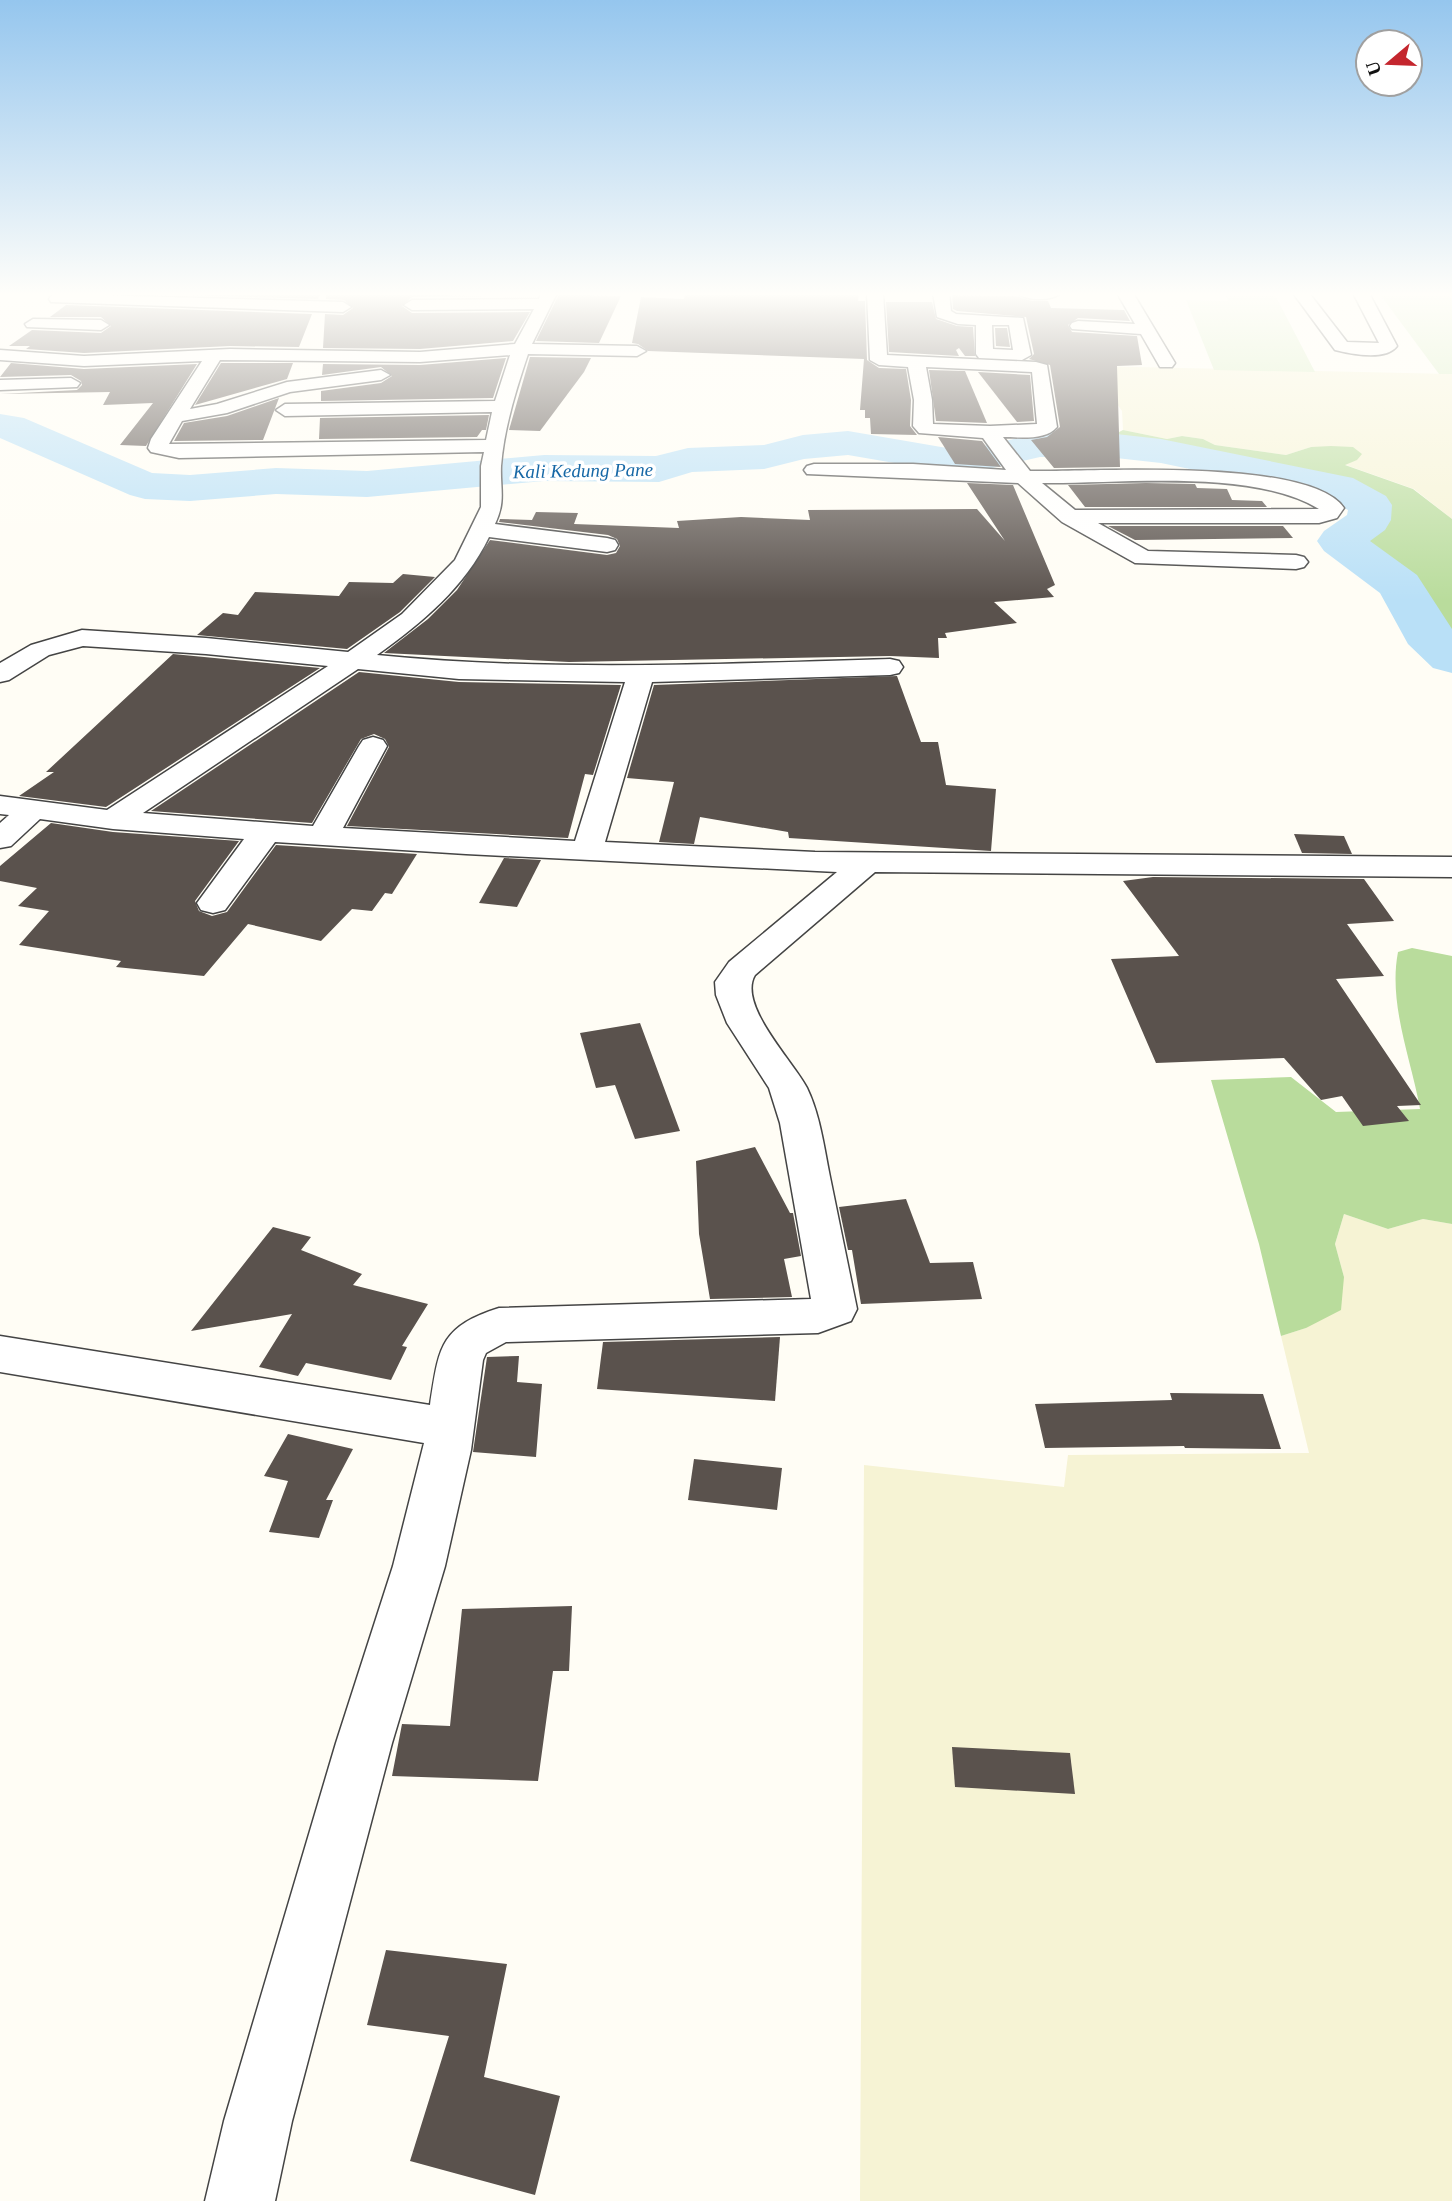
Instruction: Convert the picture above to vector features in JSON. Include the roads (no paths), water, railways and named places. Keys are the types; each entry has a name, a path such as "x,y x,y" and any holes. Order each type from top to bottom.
{"street":[{"path":"187,396 158,445 162,450 492,466"},
{"path":"174,417 207,413 260,396"},
{"path":"113,820 354,660 423,609 465,563 492,507 492,466 505,396"},
{"path":"922,396 923,426 926,429 992,435 1041,430 1047,427 1044,396"},
{"path":"285,410 502,406"},
{"path":"992,435 1019,471 1055,507 1143,558 1297,562"},
{"path":"814,470 1019,471 1206,478 1278,486 1307,493 1333,509 1319,516 1070,517"},
{"path":"482,529 607,545"},
{"path":"0,674 40,650 82,638 494,673 641,674 890,667"},
{"path":"587,851 641,674"},
{"path":"323,835 373,746"},
{"path":"0,805 113,820 266,832 587,851 868,862 1452,867"},
{"path":"0,839 32,811"},
{"path":"213,903 266,832"},
{"path":"240,2201 262,2108 364,1743 419,1566 450,1428 460,1360 469,1341 499,1325 818,1316 835,1309 800,1123 788,1088 745,1023 734,995 733,982 741,969 868,862"},
{"path":"0,1354 450,1428"}],"waterway":[{"name":"Kali Kedung Pane","path":"0,426 10,426 34,439 145,486 190,488 276,481 367,484 544,468 659,469 688,460 764,457 803,447 848,443 947,460 975,460 1040,445 1107,445 1161,451 1338,487 1370,505 1369,520 1340,541 1400,585 1426,633 1452,657"}]}
